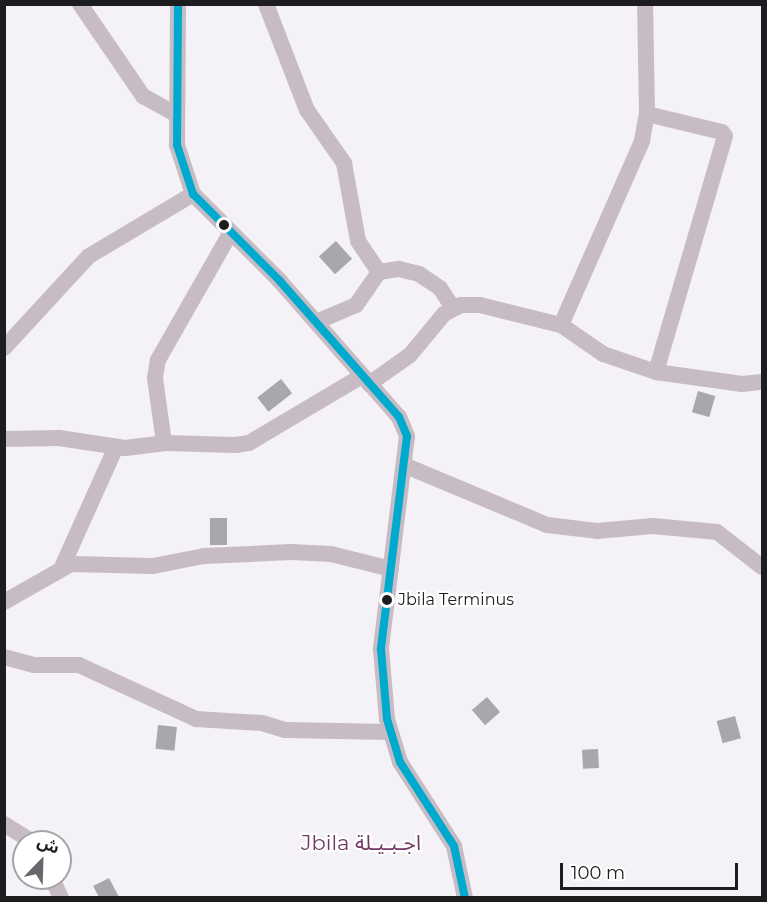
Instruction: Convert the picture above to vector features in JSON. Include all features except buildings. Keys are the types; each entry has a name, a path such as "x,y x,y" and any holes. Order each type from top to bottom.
{"street":[{"path":"80,4 143,96 176,114"},
{"path":"178,4 176,114 180,161 193,194 316,322 399,417 407,436 406,466 381,649 390,732 400,762 454,846 465,897"},
{"path":"266,4 307,110 344,163 355,232 379,272"},
{"path":"561,325 603,226 632,169 647,114 645,4"},
{"path":"647,114 722,132 725,136 656,372"},
{"path":"4,348 89,256 193,194"},
{"path":"164,442 155,378 158,360 231,232"},
{"path":"316,322 356,305 379,272 399,269 419,274 441,288 453,308"},
{"path":"4,439 59,438 116,447 164,442 223,447 249,443 410,355 453,308 480,305 561,325 603,354 656,372 742,384 762,382"},
{"path":"62,567 116,447"},
{"path":"406,466 548,525 597,531 653,526 717,532 762,567"},
{"path":"4,602 62,567 153,566 204,556 291,552 331,554 391,569"},
{"path":"6,663 79,665 196,719 262,723 285,730 390,732"}],"transit line":[{"path":"178,4 177,145 193,194 279,280 399,417 407,436 381,649 387,719 400,762 454,846 465,898"}],"place":[{"name":"Jbila Terminus","path":"387,600"}],"district":[{"name":"Jbila اجـبـيـلة","path":"361,843"}]}
